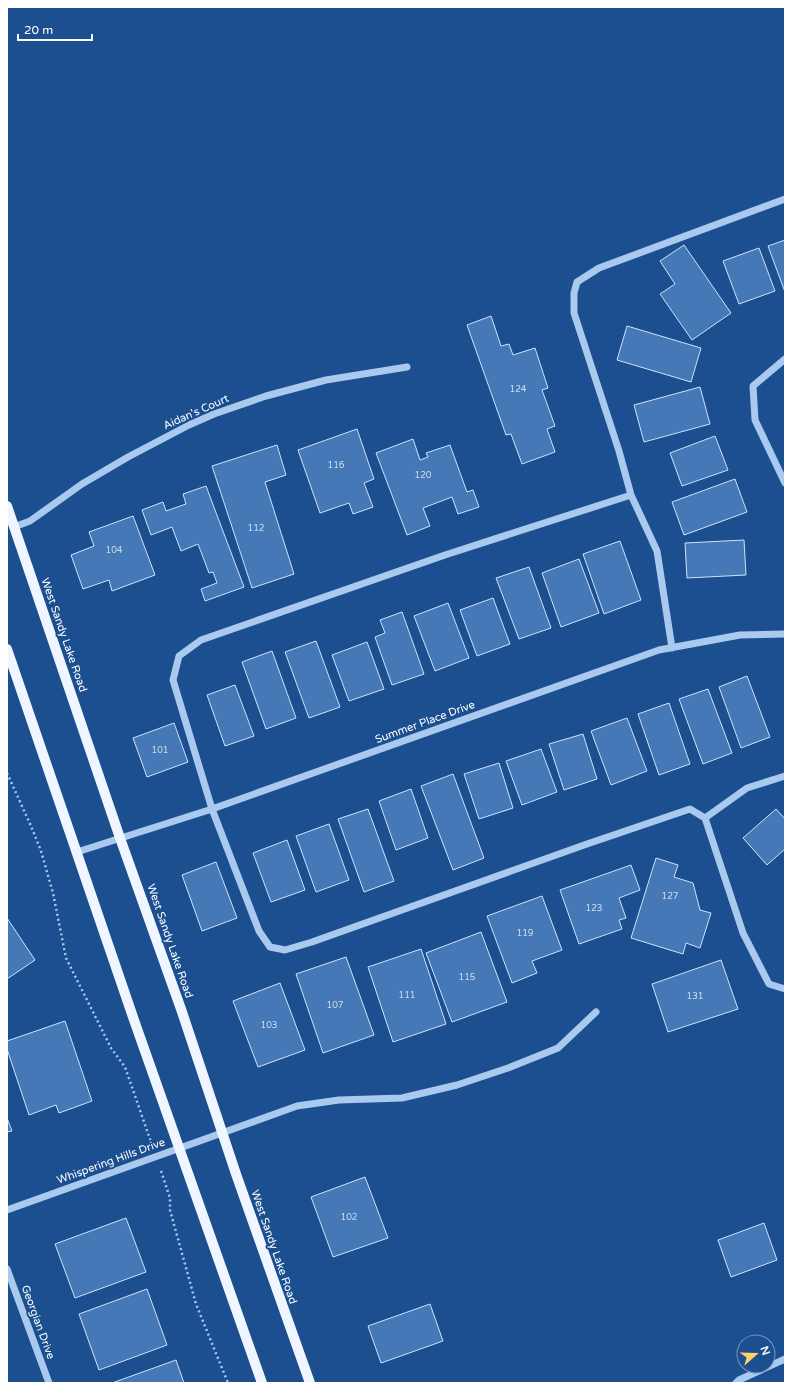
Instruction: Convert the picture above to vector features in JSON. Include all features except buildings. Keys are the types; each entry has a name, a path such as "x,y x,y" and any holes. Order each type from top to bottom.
{"main road":[{"name":"West Sandy Lake Road","path":"7,506 120,838 181,1009 222,1133 310,1383"},
{"path":"7,649 179,1148 262,1383"}],"street":[{"path":"672,648 657,551 631,495 619,451 574,313 574,293 577,282 599,268 785,199"},
{"path":"785,359 753,386 756,420 785,483"},
{"name":"Aidan's Court","path":"14,527 30,521 82,484 128,457 188,425 214,414 266,396 326,380 407,367"},
{"path":"631,495 445,555 201,640 179,656 173,680 212,809 259,931 270,947 285,950 312,942 690,809 705,818 743,933 769,984 785,989"},
{"name":"Summer Place Drive","path":"77,852 212,809 651,653 740,635 785,634"},
{"path":"705,818 747,788 785,776"},
{"name":"Whispering Hills Drive","path":"7,1210 297,1106 339,1100 402,1098 457,1085 508,1068 558,1048 596,1012"},
{"name":"Georgian Drive","path":"7,1268 49,1383"},
{"path":"736,1383 739,1380 785,1359"}],"path":[{"path":"7,773 32,826 41,851 53,893 66,958 111,1048 125,1067 140,1110"},
{"path":"170,1198 170,1210 196,1304 228,1383"}]}
